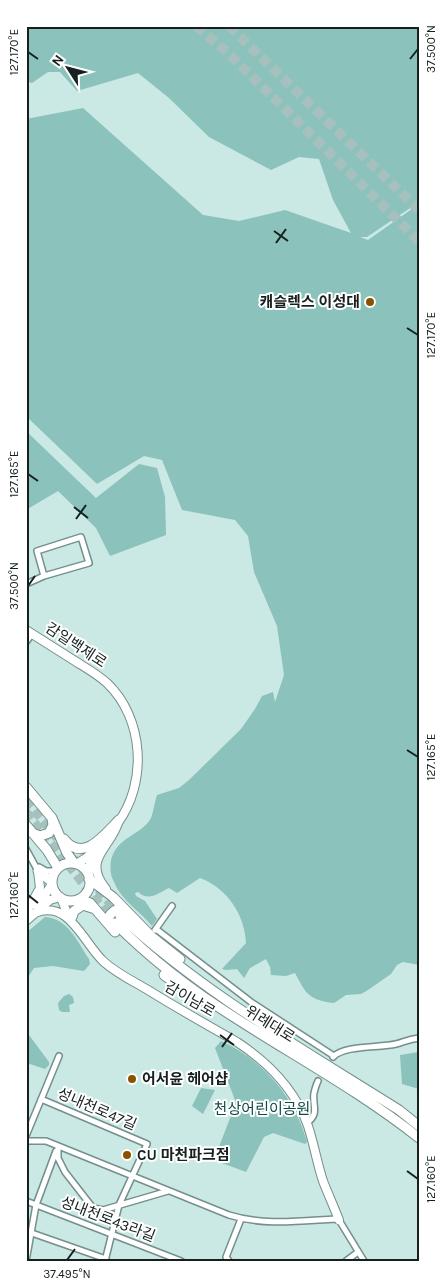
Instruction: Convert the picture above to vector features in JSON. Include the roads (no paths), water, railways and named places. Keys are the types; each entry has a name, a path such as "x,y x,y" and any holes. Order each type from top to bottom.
{"main road":[{"name":"감일백제로","path":"29,632 98,675 117,695 131,720 138,759 133,793 119,820 99,847"},
{"path":"26,787 52,818 67,852 75,864 84,868 89,878 113,897"},
{"path":"29,829 40,836 49,833 53,825 52,818"},
{"path":"60,835 70,846 84,849 94,845 119,820"},
{"path":"117,918 113,897 97,877 97,863 103,848 115,832 119,820"},
{"path":"29,829 57,869"},
{"path":"26,913 45,895 57,869 65,864 80,862 99,847"},
{"path":"72,920 71,908 88,890 88,868 99,847"},
{"path":"37,868 52,883 54,891 60,898"},
{"path":"26,913 40,888 37,868"},
{"path":"26,921 50,900 60,898 70,901 78,899 90,903 99,913"},
{"name":"감이남로","path":"60,898 72,920 94,952 117,972 237,1042 265,1062 290,1090 307,1123 324,1182 339,1220"},
{"path":"72,920 74,911 82,905 92,907 99,913 154,932 175,956 218,986 239,1009"},
{"path":"35,913 43,910 54,910 72,920"},
{"name":"위례대로","path":"117,918 239,1009 399,1110 419,1126"},
{"name":"위례대로","path":"117,918 135,952 166,977 190,994 232,1016 394,1118 419,1138"}],"street":[{"path":"26,584 44,576 89,563 82,537 37,551 44,576"},
{"path":"26,642 29,632"},
{"path":"26,849 37,868 46,871 57,869"},
{"path":"172,906 154,932 251,1002 333,1057 336,1053 351,1048 385,1046 419,1038"},
{"path":"41,1099 59,1056"},
{"path":"307,1123 313,1118 316,1107 314,1094 318,1081"},
{"name":"성내천로47길","path":"26,1136 41,1099 147,1144 119,1205 106,1260"},
{"path":"26,1142 46,1141 168,1191 249,1221 339,1220"},
{"path":"26,1261 28,1232 58,1146"},
{"path":"58,1146 58,1158 65,1172 93,1208 103,1210 168,1191"},
{"name":"성내천로43라길","path":"26,1201 167,1258 181,1261"},
{"path":"229,1261 226,1257 241,1218"},
{"name":"감이남로","path":"339,1220 364,1261"},
{"path":"28,1232 106,1260"},
{"path":"346,1261 358,1252"}],"tunnel":[{"path":"196,26 227,52 419,241"},
{"path":"229,26 419,210"},
{"path":"26,800 62,844"},
{"path":"26,812 113,921"},
{"path":"73,858 120,916"}],"place":[{"name":"캐슬렉스 이성대","path":"370,302"},
{"name":"어서윤 헤어샵","path":"132,1079"},
{"name":"CU 마천파크점","path":"127,1155"}],"park label":[{"name":"천상어린이공원","path":"262,1109"}]}
